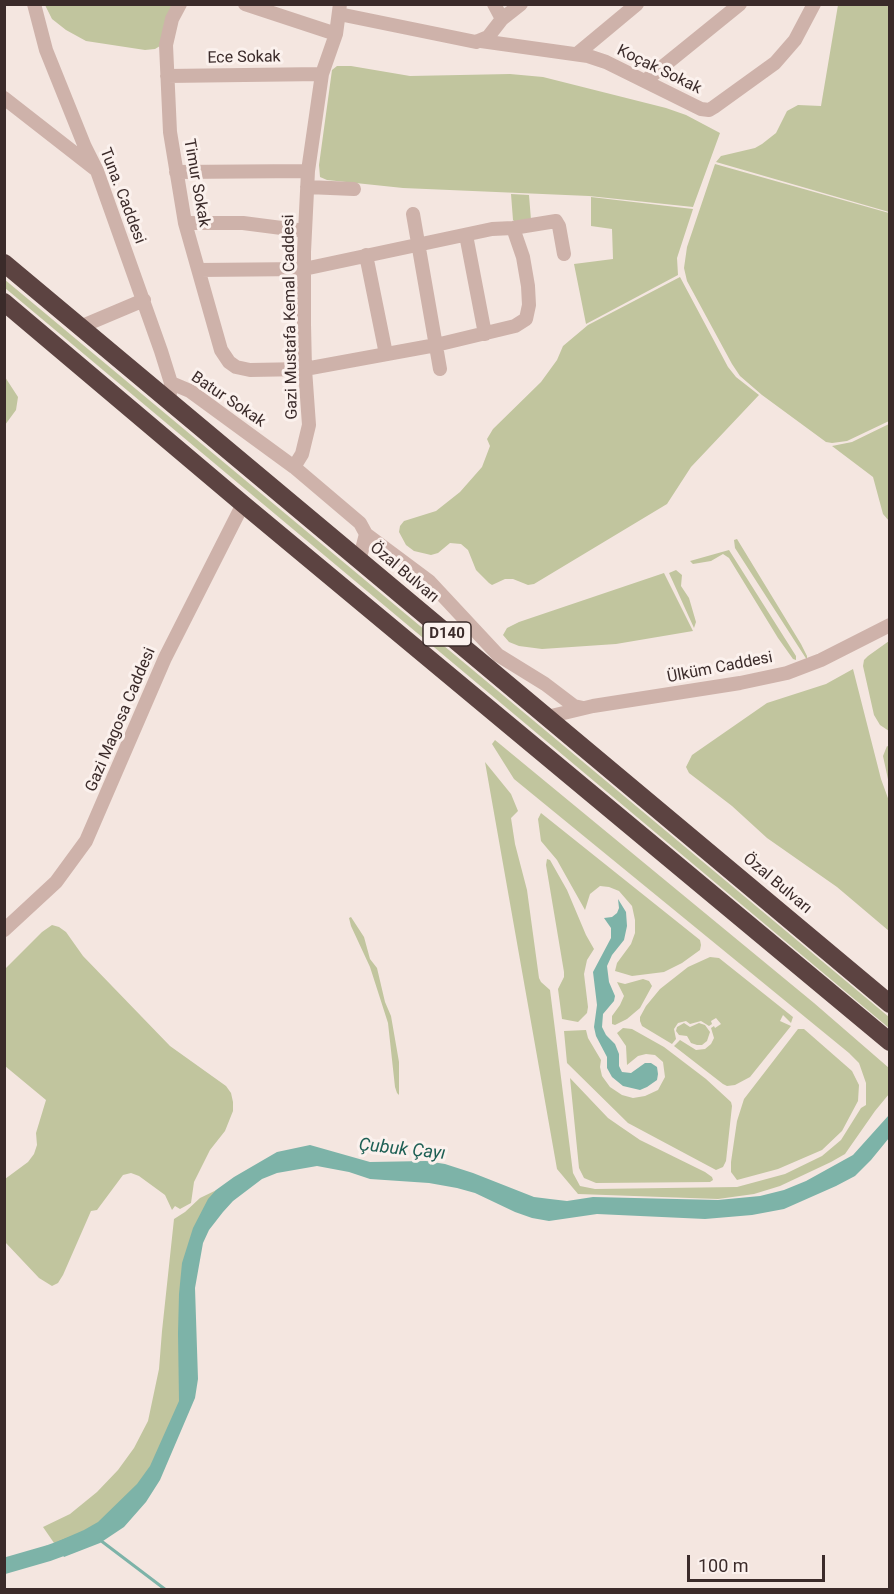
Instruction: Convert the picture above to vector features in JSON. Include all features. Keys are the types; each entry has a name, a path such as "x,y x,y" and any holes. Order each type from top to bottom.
{"highway":[{"name":"Özal Bulvarı","path":"4,264 890,1004"},
{"name":"D140","path":"4,302 243,504 890,1042"}],"street":[{"name":"Tuna. Caddesi","path":"34,4 46,50 97,171 144,300 171,383 169,402"},
{"name":"Timur Sokak","path":"180,4 169,30 166,45 170,132 185,223 221,350 229,362 236,367 250,370 305,369"},
{"path":"245,4 336,34"},
{"path":"494,4 502,19"},
{"path":"481,41 488,37 502,19 521,4"},
{"path":"577,54 637,4"},
{"path":"645,81 740,4"},
{"name":"Koçak Sokak","path":"339,9 476,42 577,54 606,62 701,109 714,108 782,56 795,40 814,4"},
{"name":"Gazi Mustafa Kemal Caddesi","path":"294,467 302,454 309,425 305,369 304,269 308,171 322,74 336,34 339,9"},
{"name":"Ece Sokak","path":"167,76 322,74"},
{"path":"4,98 97,171"},
{"path":"176,172 308,171"},
{"path":"307,187 354,189"},
{"path":"414,214 440,369"},
{"path":"199,270 304,269 499,227 513,228 555,221 559,226 564,254"},
{"path":"185,223 243,223 305,231"},
{"path":"305,369 436,345 521,324 528,312 528,286 523,257 513,228"},
{"path":"466,235 485,334"},
{"path":"366,255 386,354"},
{"path":"80,327 144,300"},
{"name":"Batur Sokak","path":"171,383 190,391 294,467"},
{"path":"294,467 360,523 366,534 429,581 498,655 545,684 574,706 583,708"},
{"name":"Gazi Magosa Caddesi","path":"4,930 56,882 86,841 165,658 243,504"},
{"path":"359,561 366,534"},
{"name":"Ülküm Caddesi","path":"547,717 583,708 740,683 787,673 821,660 890,625"}],"green space":[{"path":"45,5 173,5 160,46 145,50 86,41 52,19"},
{"path":"838,5 889,5 889,212 716,162 721,156 755,148 762,144 776,133 787,111 798,105 821,106"},
{"path":"337,66 351,66 410,76 510,74 543,77 666,108 686,115 720,133 693,207 589,196 403,188 327,180 320,177 319,165 332,70"},
{"path":"715,164 889,213 889,421 847,441 826,442 740,376 687,281 684,268 687,247"},
{"path":"511,194 529,195 531,220 516,223 513,220"},
{"path":"591,197 693,209 677,258 678,275 586,324 574,264 613,259 612,229 591,226"},
{"path":"680,277 728,367 736,377 759,395 691,467 667,504 534,584 528,585 513,579 505,579 492,585 476,570 468,550 461,544 450,543 438,553 431,555 414,551 406,545 399,532 400,526 404,521 436,511 460,492 482,467 490,446 487,439 493,429 541,382 557,360 563,346 588,325"},
{"path":"4,279 889,1017 889,1028 5,288"},
{"path":"5,377 18,397 16,410 5,425 6,403"},
{"path":"889,424 889,521 883,514 873,477 832,446 852,442"},
{"path":"737,539 801,644 807,660 735,548 734,540"},
{"path":"729,550 796,656 796,660 778,638 729,558 723,554 711,561 693,564 690,561"},
{"path":"676,570 682,575 681,586 689,598 696,622 694,628 669,573"},
{"path":"664,573 693,631 616,644 542,649 519,646 509,642 503,635 507,628 519,622"},
{"path":"889,641 889,731 880,725 874,715 863,666 868,656"},
{"path":"853,669 881,779 889,801 889,931 837,887 767,838 732,806 689,773 686,767 692,755 767,703 826,684"},
{"path":"495,740 814,1003 889,1068 889,1094 845,1154 780,1186 754,1194 718,1199 578,1194 557,1169 485,762 511,794 518,811 511,818 515,844 527,890 539,978 550,990 573,1173 580,1186 595,1189 737,1187 785,1174 822,1156 841,1140 861,1108 866,1105 866,1083 859,1063 849,1053 514,779 492,744"},
{"path":"887,746 889,747 889,784 883,756"},
{"path":"541,813 700,940 700,950 664,972 632,976 615,971 617,963 631,944 635,933 632,906 619,891 600,886 590,894 585,910 557,860 541,841 538,819"},
{"path":"547,859 550,860 567,890 594,949 587,960 584,974 587,1013 578,1022 562,1019 558,989 564,972 546,865"},
{"path":"351,917 364,937 370,959 377,968 385,1002 391,1016 399,1062 399,1095 395,1087 388,1023 370,967 351,926 349,918"},
{"path":"52,925 66,932 83,956 170,1046 226,1086 231,1093 233,1111 225,1131 210,1150 194,1182 191,1203 180,1209 175,1206 172,1210 165,1195 139,1176 131,1173 123,1175 97,1210 91,1211 63,1275 58,1283 52,1286 39,1278 5,1242 5,1179 28,1162 34,1154 37,1145 36,1133 46,1100 5,1066 4,970"},
{"path":"710,957 719,958 793,1017 791,1023 783,1015 780,1021 791,1026 750,1077 735,1085 723,1084 674,1046 680,1040 696,1050 705,1049 714,1038 711,1028 721,1024 716,1018 709,1026 701,1021 690,1024 686,1021 678,1023 674,1029 676,1039 672,1044 642,1026 640,1021 646,1006 660,989 688,967"},
{"path":"643,979 649,981 652,986 640,1008 627,1019 615,1025 612,1024 612,1016 624,996 617,982 625,984"},
{"path":"684,1023 690,1027 699,1023 705,1025 710,1032 707,1041 702,1045 697,1045 691,1043 687,1036 679,1035 676,1031 677,1027"},
{"path":"623,1028 632,1029 664,1047 706,1079 731,1102 726,1161 723,1167 716,1170 628,1123 567,1063 564,1031 586,1030 601,1060 602,1076 610,1087 622,1095 633,1098 658,1090 665,1077 663,1062 655,1055 646,1054 638,1056 627,1065 626,1046 617,1033"},
{"path":"798,1029 804,1029 852,1071 859,1085 858,1101 842,1131 822,1150 778,1169 737,1180 731,1172 731,1162 737,1121 744,1099"},
{"path":"570,1078 608,1118 640,1140 705,1172 713,1180 710,1182 596,1183 584,1178 579,1168"},
{"path":"229,1184 195,1229 182,1392 177,1413 141,1486 99,1527 54,1543 43,1527 70,1514 97,1492 118,1470 134,1448 148,1421 159,1369 174,1219 200,1198"}],"water":[{"path":"618,899 626,912 627,926 624,940 612,955 607,966 609,982 615,996 614,1001 603,1014 602,1027 615,1044 622,1072 631,1073 645,1063 651,1063 657,1067 657,1080 640,1090 623,1086 612,1077 607,1068 607,1057 594,1027 597,1005 593,972 611,938 611,928 604,918 612,917 617,913"},
{"path":"889,1115 889,1138 855,1176 784,1209 752,1215 705,1219 597,1214 549,1221 515,1212 475,1193 457,1188 429,1183 370,1179 317,1166 277,1173 262,1179 233,1201 209,1230 203,1243 195,1288 198,1379 195,1398 160,1480 146,1502 124,1527 100,1543 64,1557 54,1543 98,1522 137,1484 150,1466 179,1401 179,1294 182,1263 193,1228 208,1199 216,1190 277,1152 310,1145 370,1162 426,1161 445,1164 534,1197 567,1201 593,1197 718,1200 760,1196 806,1181 853,1155"}],"waterway":[{"path":"100,1540 166,1590"},
{"name":"Çubuk Çayı","path":"4,1566 79,1542"}]}
